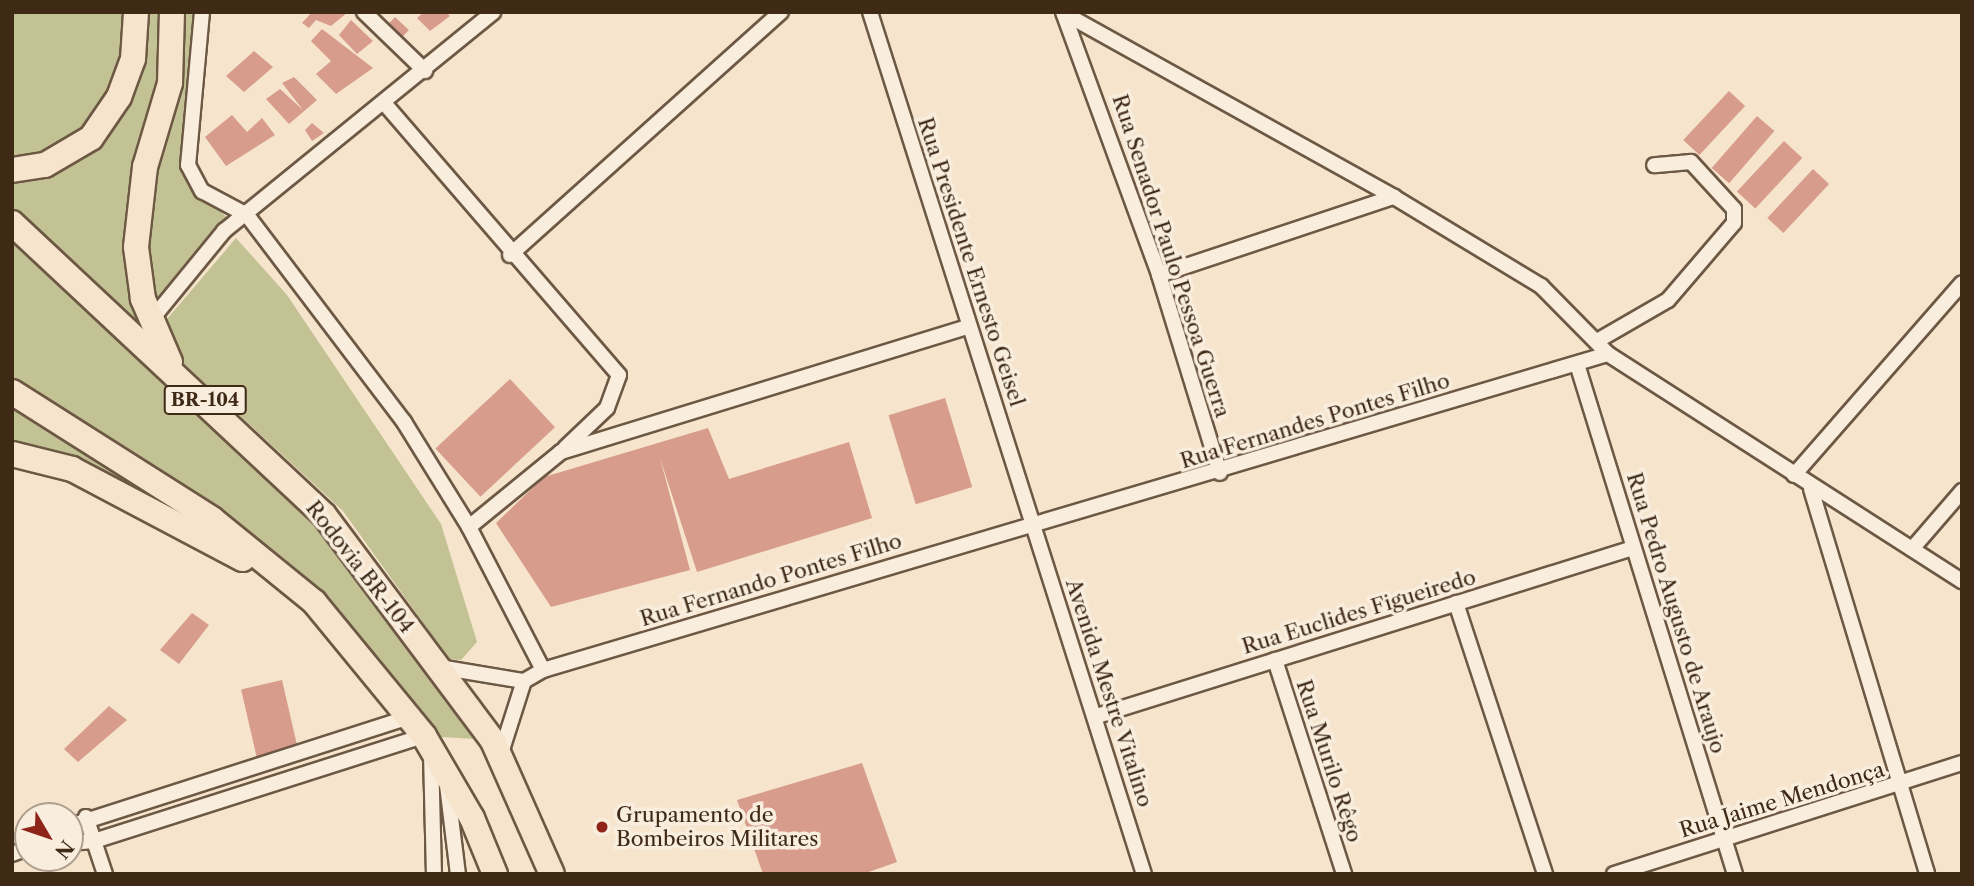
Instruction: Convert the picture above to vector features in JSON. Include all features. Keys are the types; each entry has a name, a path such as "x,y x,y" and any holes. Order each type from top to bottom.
{"highway":[{"path":"12,170 45,165 91,138 128,71 136,12"},
{"path":"172,12 170,83 145,167 136,247 152,319 173,369"},
{"name":"Rodovia BR-104","path":"12,223 173,369 324,515 500,756 552,874"},
{"path":"12,392 212,519 295,586 421,734 445,772 495,874"},
{"path":"12,454 104,484 295,586"}],"street":[{"path":"202,12 188,164 202,191 247,215 404,422 469,527 543,670"},
{"path":"364,12 425,71"},
{"path":"152,319 206,249 494,12"},
{"path":"510,255 782,12"},
{"name":"Rua Presidente Ernesto Geisel","path":"870,12 1033,525"},
{"path":"1066,14 1394,197 1541,286 1608,354 1794,475 1811,489 1962,581"},
{"name":"Rua Senador Paulo Pessoa Guerra","path":"1066,14 1159,275 1220,473"},
{"path":"385,104 510,255 619,375 607,408 561,452 469,527"},
{"path":"1597,341 1668,299 1734,223 1734,209 1691,162 1654,165"},
{"path":"1159,275 1394,197"},
{"path":"1794,475 1962,283"},
{"path":"561,452 968,327"},
{"name":"Rua Fernandes Pontes Filho","path":"1033,525 1220,473 1608,354"},
{"name":"Rua Pedro Augusto de Araujo","path":"1577,364 1735,874"},
{"path":"1811,489 1927,874"},
{"path":"1912,549 1962,491"},
{"name":"Rua Fernando Pontes Filho","path":"524,681 543,670 1033,525"},
{"name":"Avenida Mestre Vitalino","path":"1033,525 1097,716 1144,874"},
{"name":"Rua Euclides Figueiredo","path":"1097,716 1633,548"},
{"path":"1456,603 1545,874"},
{"name":"Rua Murilo Rêgo","path":"1275,660 1344,874"},
{"path":"437,667 524,681 500,756"},
{"path":"105,874 86,817 421,734"},
{"path":"84,842 94,841 421,734"},
{"path":"421,734 434,874"},
{"name":"Rua Jaime Mendonça","path":"1614,874 1900,787 1962,764"},
{"path":"445,772 458,874"}],"green space":[{"path":"12,12 172,12 136,247 172,367 324,515 492,740 424,736 295,586 12,454"},
{"path":"184,12 194,12 179,167 229,220 205,239 154,301 147,242 156,172 180,81"},
{"path":"236,238 287,295 441,524 477,642 461,660 449,659 343,511 183,363 167,319"}],"building":[{"path":"312,12 348,12 331,26 316,20 309,28 302,23"},
{"path":"424,12 446,12 450,16 430,31 417,18"},
{"path":"395,17 409,30 401,39 387,26"},
{"path":"351,20 373,41 357,54 339,35"},
{"path":"322,29 373,68 336,94 316,74 331,61 311,41"},
{"path":"254,51 273,67 244,92 226,76"},
{"path":"294,77 317,100 289,124 266,99 280,89 303,110 282,83"},
{"path":"1729,91 1745,106 1699,155 1683,140"},
{"path":"232,115 247,132 262,118 275,135 226,166 205,137"},
{"path":"1757,116 1774,131 1729,183 1712,168"},
{"path":"312,123 324,133 312,141 305,130"},
{"path":"1784,141 1802,158 1755,209 1737,191"},
{"path":"1813,169 1829,184 1783,233 1767,218"},
{"path":"510,379 555,427 480,497 435,449"},
{"path":"945,398 972,487 916,504 889,415"},
{"path":"708,428 729,479 849,442 872,518 697,572 660,458 690,570 551,607 496,523 544,477"},
{"path":"192,613 209,625 179,664 160,650"},
{"path":"282,680 298,748 257,758 241,689"},
{"path":"109,706 127,720 78,762 64,749"},
{"path":"862,763 897,862 863,874 763,874 737,800"}],"place":[{"name":"Grupamento de Bombeiros Militares","path":"602,827"}]}
